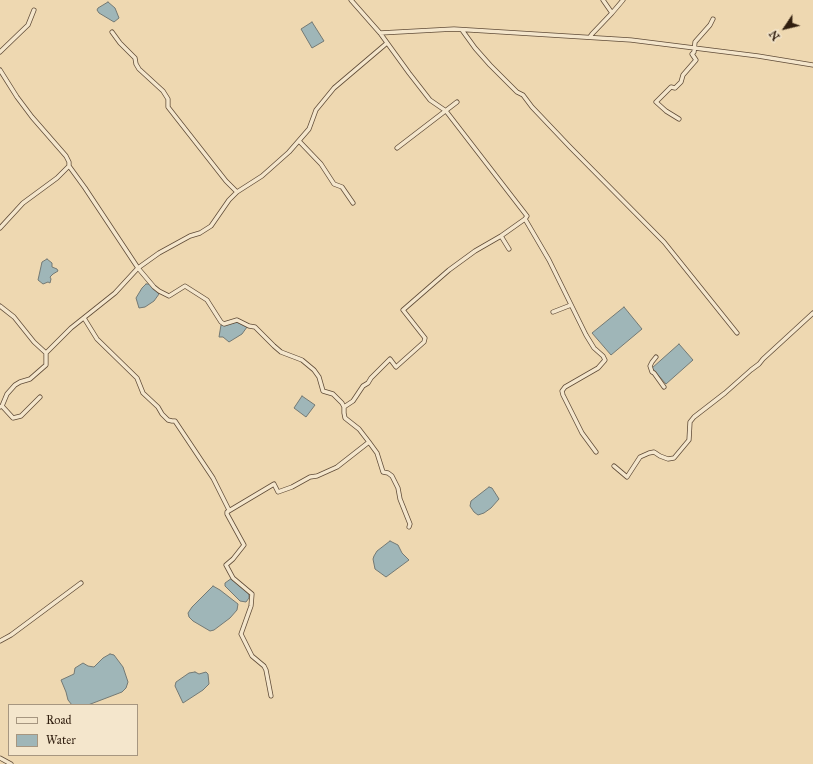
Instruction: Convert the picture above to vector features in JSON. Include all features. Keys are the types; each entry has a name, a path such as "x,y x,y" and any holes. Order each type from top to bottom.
{"street":[{"path":"351,0 380,34 430,100 446,111 527,216 525,219 549,260 586,335 594,348 603,356 605,360 598,368 565,387 562,391 563,396 582,433 596,452"},
{"path":"603,0 612,13"},
{"path":"590,38 624,0"},
{"path":"0,52 28,25 34,10"},
{"path":"679,119 666,111 656,102 670,87 675,88 681,82 683,75 696,60 692,54 695,48 695,42 710,25 713,19"},
{"path":"380,34 462,30 631,40 758,56 813,65"},
{"path":"462,30 475,48 490,64 517,92 523,95 570,147 664,242 737,333"},
{"path":"112,32 120,43 135,58 139,69 162,91 168,99 168,106 175,116 226,181 237,192"},
{"path":"46,353 71,328 115,293 138,268 159,253 190,236 207,230 228,200 271,168 289,152 309,129 316,110 334,88 386,42"},
{"path":"0,70 32,117 66,156 69,166 138,268 158,291 169,296 185,286 207,300 221,322 224,324 237,320 257,328 281,352 302,360 314,370 319,376 323,391 333,394 342,403 345,418 359,429 377,453 384,472 392,476 396,482 400,499 410,524 409,526"},
{"path":"397,148 457,102"},
{"path":"299,140 321,164 334,184 342,187 353,203"},
{"path":"0,228 23,202 57,178 69,166"},
{"path":"344,408 353,401 363,386 368,383 390,359 396,367 424,342 425,338 403,310 449,270 475,251 501,236 525,219"},
{"path":"501,236 510,249"},
{"path":"553,312 571,304"},
{"path":"0,306 14,317 34,342 46,353 46,365 30,379 15,385 7,394 1,406 13,418 21,416 40,397"},
{"path":"614,466 627,477 640,457 649,453 654,452 668,459 674,458 688,440 690,422 694,417 760,364 763,359 813,313"},
{"path":"84,318 97,338 136,378 143,393 158,407 168,420 176,420 213,478 229,510"},
{"path":"656,358 650,366 652,372 664,387"},
{"path":"271,696 266,670 264,666 252,656 241,634 251,606 252,594 233,578 226,565 244,545 226,514 229,510 274,484 278,492 292,487 310,477 317,476 337,468 369,442"},
{"path":"0,641 11,635 81,583"},
{"path":"2,761 11,764"}],"water":[{"path":"108,2 115,8 119,18 114,22 99,13 97,10"},
{"path":"312,22 324,41 312,48 301,29"},
{"path":"47,259 52,263 52,267 58,271 50,277 50,283 48,282 43,284 38,280 42,262"},
{"path":"146,284 149,284 159,294 154,301 145,307 139,308 136,298"},
{"path":"624,307 642,329 611,355 592,333"},
{"path":"237,322 247,327 242,334 229,342 223,337 219,337 221,325"},
{"path":"679,344 693,360 666,384 652,368"},
{"path":"302,396 315,405 306,417 294,408"},
{"path":"489,487 492,488 499,499 491,508 478,515 470,506 471,501"},
{"path":"390,541 398,545 402,553 409,560 386,577 375,569 373,559 377,551"},
{"path":"232,578 249,594 249,598 246,602 240,601 225,586 225,583"},
{"path":"213,586 238,604 237,610 230,618 214,630 210,631 193,621 189,617 188,613"},
{"path":"110,654 114,655 123,667 128,682 126,688 122,692 91,704 71,704 68,700 61,680 74,674 75,668 83,663 94,667 103,658"},
{"path":"195,672 199,674 206,672 208,674 209,684 203,690 183,703 175,686 176,682 189,673"}]}
